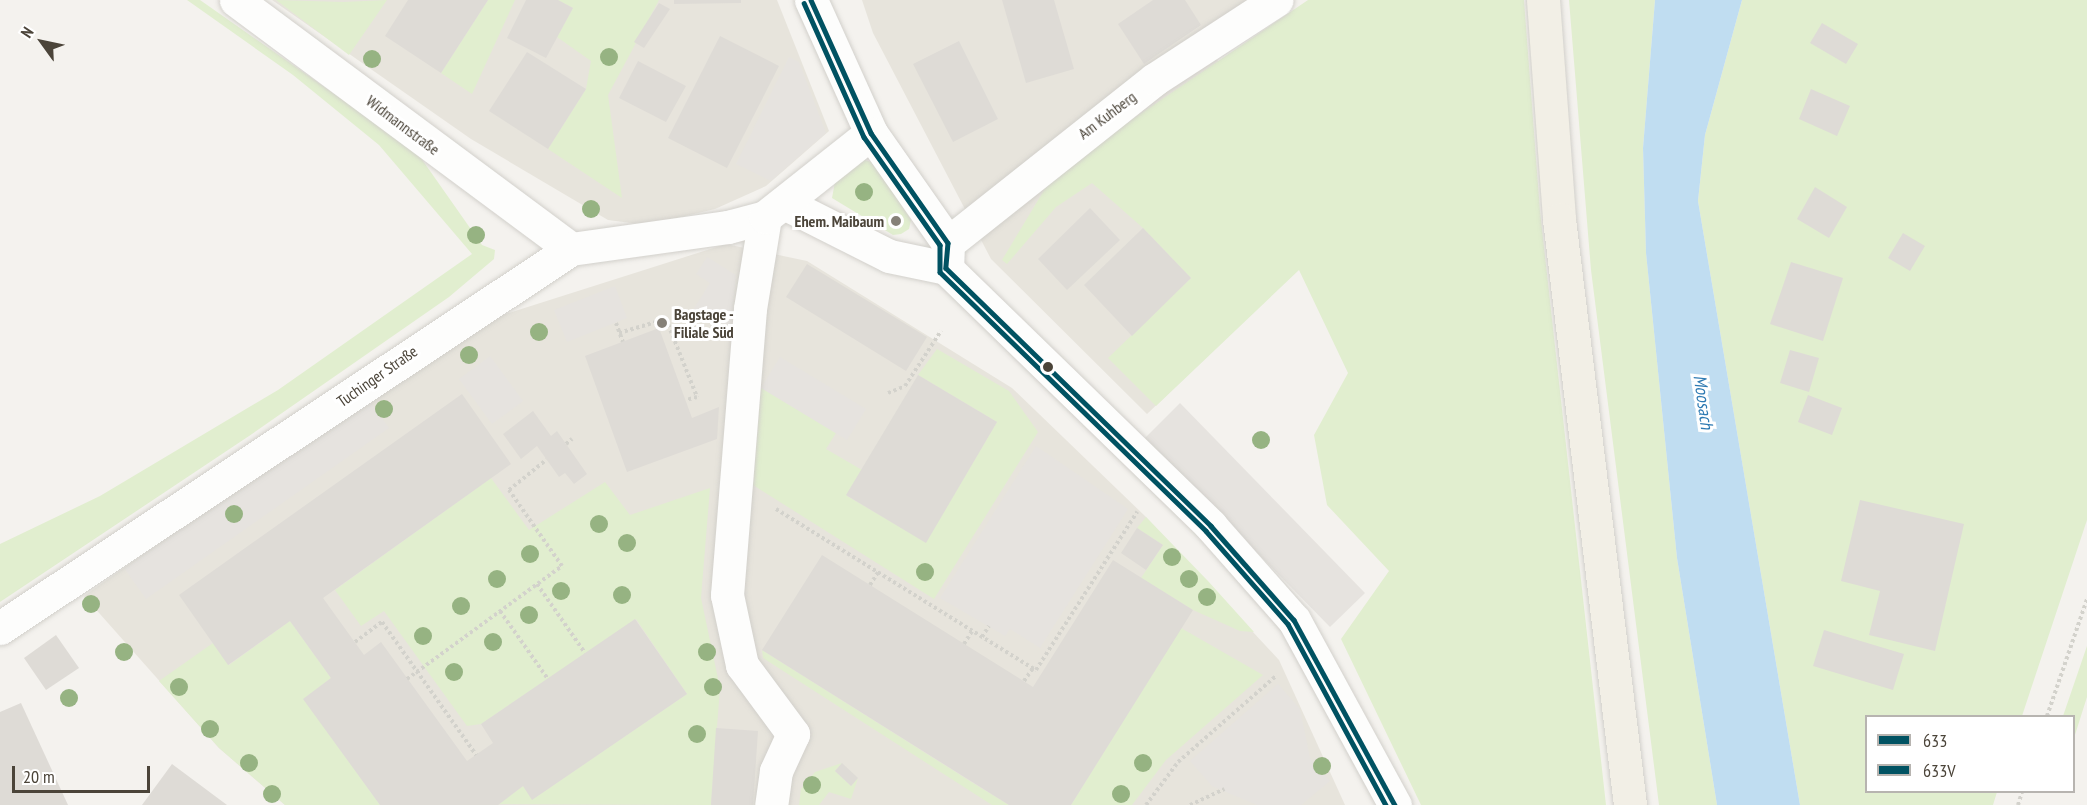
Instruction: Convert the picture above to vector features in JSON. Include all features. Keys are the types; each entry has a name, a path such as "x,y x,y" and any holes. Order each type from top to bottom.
{"main road":[{"path":"1543,0 1559,219 1630,805"}],"street":[{"name":"Widmannstraße","path":"236,0 571,249"},
{"path":"811,0 871,133 947,256 1160,476 1293,620 1395,805"},
{"name":"Am Kuhberg","path":"947,256 1155,79 1276,0"},
{"name":"Tuchinger Straße","path":"0,628 571,249 728,227 776,211 871,133"},
{"path":"771,805 776,771 793,734 742,665 727,595 734,483 750,309 776,211 889,256 947,256"}],"path":[{"path":"619,333 666,319 697,397 686,400"},
{"path":"616,323 623,342"},
{"path":"888,393 905,386 941,331"},
{"path":"566,444 572,439"},
{"path":"407,679 562,566 508,490 546,460"},
{"path":"734,483 1036,670 1160,476"},
{"path":"870,585 878,572"},
{"path":"537,584 585,653"},
{"path":"2048,715 2087,599"},
{"path":"500,611 548,679"},
{"path":"355,642 382,622 476,755"},
{"path":"1066,624 1071,627"},
{"path":"982,637 989,626"},
{"path":"964,644 972,631"},
{"path":"1024,681 1033,668"},
{"path":"1146,805 1178,762 1282,671"},
{"path":"1190,805 1224,789"}],"shaded area":[{"path":"272,0 777,0 829,131 766,186 715,209 647,225 608,220 471,139"},
{"path":"862,0 1248,0 1217,59 1299,269 1147,414 991,259 873,33"},
{"path":"789,57 799,62 826,133 771,181 736,164"},
{"path":"726,244 807,261 1012,388 1146,517 1279,660 1345,805 285,805 219,748 84,596 471,325"},
{"path":"707,257 736,275 731,332 693,310 710,283 696,274"},
{"path":"615,286 627,318 567,342 554,310"},
{"path":"490,356 523,401 492,424 459,379"},
{"path":"780,357 866,409 847,440 761,388"},
{"path":"367,397 389,428 146,599 124,568"},
{"path":"1180,403 1365,593 1330,627 1145,438"},
{"path":"1036,446 1128,509 1040,648 1010,629 1005,636 940,598"},
{"path":"1278,684 1300,709 1310,758 1330,781 1301,805 1257,805 1212,786 1190,761"}],"green space":[{"path":"187,0 200,0 416,151 482,245 495,250 494,259 449,297 249,436 0,602 0,544 100,496 278,390 472,254 379,145 293,75"},
{"path":"276,0 343,2 387,0 349,55"},
{"path":"488,0 515,0 472,94 441,73"},
{"path":"558,0 659,0 608,95 622,198 548,149 586,89 591,61 557,37 573,8"},
{"path":"1308,0 1524,0 1540,211 1606,805 1421,805 1341,639 1389,571 1327,505 1314,435 1348,373 1299,270 1156,406 1108,358 1191,278 1143,228 1092,183 1056,207 1007,264 1002,260 1046,187 1093,146"},
{"path":"1569,0 1655,0 1643,148 1646,253 1677,558 1717,805 1659,805 1591,270"},
{"path":"1742,0 2087,0 2087,520 2022,715 1865,715 1865,793 1997,793 1993,805 1800,805 1698,201 1705,135"},
{"path":"862,159 874,163 911,220 909,229 901,234 893,235 832,198 835,182"},
{"path":"937,349 1009,391 1038,432 934,599 753,485 761,388 836,433 826,449 862,470 847,496 926,542 997,422 918,375"},
{"path":"491,478 529,530 605,482 630,515 710,488 701,598 720,688 711,805 498,804 523,786 533,799 687,694 636,619 481,724 467,726 384,611 361,626 335,590"},
{"path":"1146,517 1254,632 1240,631 1193,610 1141,578 1163,545 1137,528"},
{"path":"290,621 331,678 304,699 380,805 285,805 219,748 159,681 213,643 229,665"},
{"path":"1181,628 1263,675 1166,760 1132,805 1071,805"},
{"path":"2087,646 2087,697 2075,735 2075,715 2063,715"},
{"path":"762,650 1009,805 992,805 763,658"},
{"path":"842,763 835,771 851,786 858,778 851,799 829,792 819,805 799,805 801,789 815,772"}],"water":[{"name":"Moosach","path":"1655,0 1742,0 1705,135 1698,201 1800,805 1717,805 1677,558 1646,253 1643,148"}],"building":[{"path":"408,0 488,0 441,73 385,36"},
{"path":"526,0 558,0 573,8 546,58 507,38"},
{"path":"674,0 741,0 741,3 674,4"},
{"path":"1002,0 1054,0 1074,69 1026,83"},
{"path":"1153,0 1185,0 1201,25 1144,64 1118,24"},
{"path":"659,3 670,9 644,48 634,42"},
{"path":"1822,23 1858,44 1846,64 1810,43"},
{"path":"720,36 779,66 727,168 668,138"},
{"path":"959,41 998,119 953,142 913,64"},
{"path":"527,52 586,89 548,149 489,111"},
{"path":"638,61 686,86 666,122 619,98"},
{"path":"1811,89 1850,106 1837,136 1799,119"},
{"path":"1815,187 1847,207 1829,238 1797,219"},
{"path":"1090,208 1120,240 1067,290 1038,259"},
{"path":"1143,228 1191,278 1132,336 1084,285"},
{"path":"1903,233 1925,246 1910,271 1888,258"},
{"path":"1791,262 1843,278 1823,341 1770,324"},
{"path":"807,264 927,337 906,371 786,297"},
{"path":"659,328 692,418 719,407 717,439 627,472 585,356"},
{"path":"1790,350 1819,358 1809,392 1780,383"},
{"path":"918,375 997,422 926,543 846,495"},
{"path":"462,394 511,464 323,598 364,655 381,642 467,761 493,743 481,724 635,619 687,694 532,800 523,786 498,805 380,805 303,699 331,678 290,621 228,665 179,595"},
{"path":"1808,395 1842,408 1832,435 1798,422"},
{"path":"533,411 551,436 557,431 587,474 574,484 565,473 559,477 537,446 521,459 503,434"},
{"path":"1860,500 1964,524 1935,651 1869,635 1880,591 1841,581"},
{"path":"1137,528 1163,545 1146,570 1121,553"},
{"path":"822,555 1033,687 1113,560 1193,610 1071,805 1009,805 762,650"},
{"path":"1824,630 1904,654 1893,690 1813,666"},
{"path":"56,635 79,668 46,690 24,658"},
{"path":"21,703 68,805 0,805 0,712"},
{"path":"716,728 758,731 753,805 711,805"},
{"path":"842,763 858,778 851,786 835,771"},
{"path":"172,764 227,805 142,805"}],"transit line":[{"name":"633","path":"811,0 871,133 948,243 946,268 1211,526 1294,620 1395,805"},
{"name":"633V","path":"804,3 864,137 940,245 940,272 1206,531 1288,624 1386,805"}],"place":[{"name":"Ehem. Maibaum","path":"896,221"},
{"name":"Bagstage - Filiale Süd","path":"662,323"}]}
